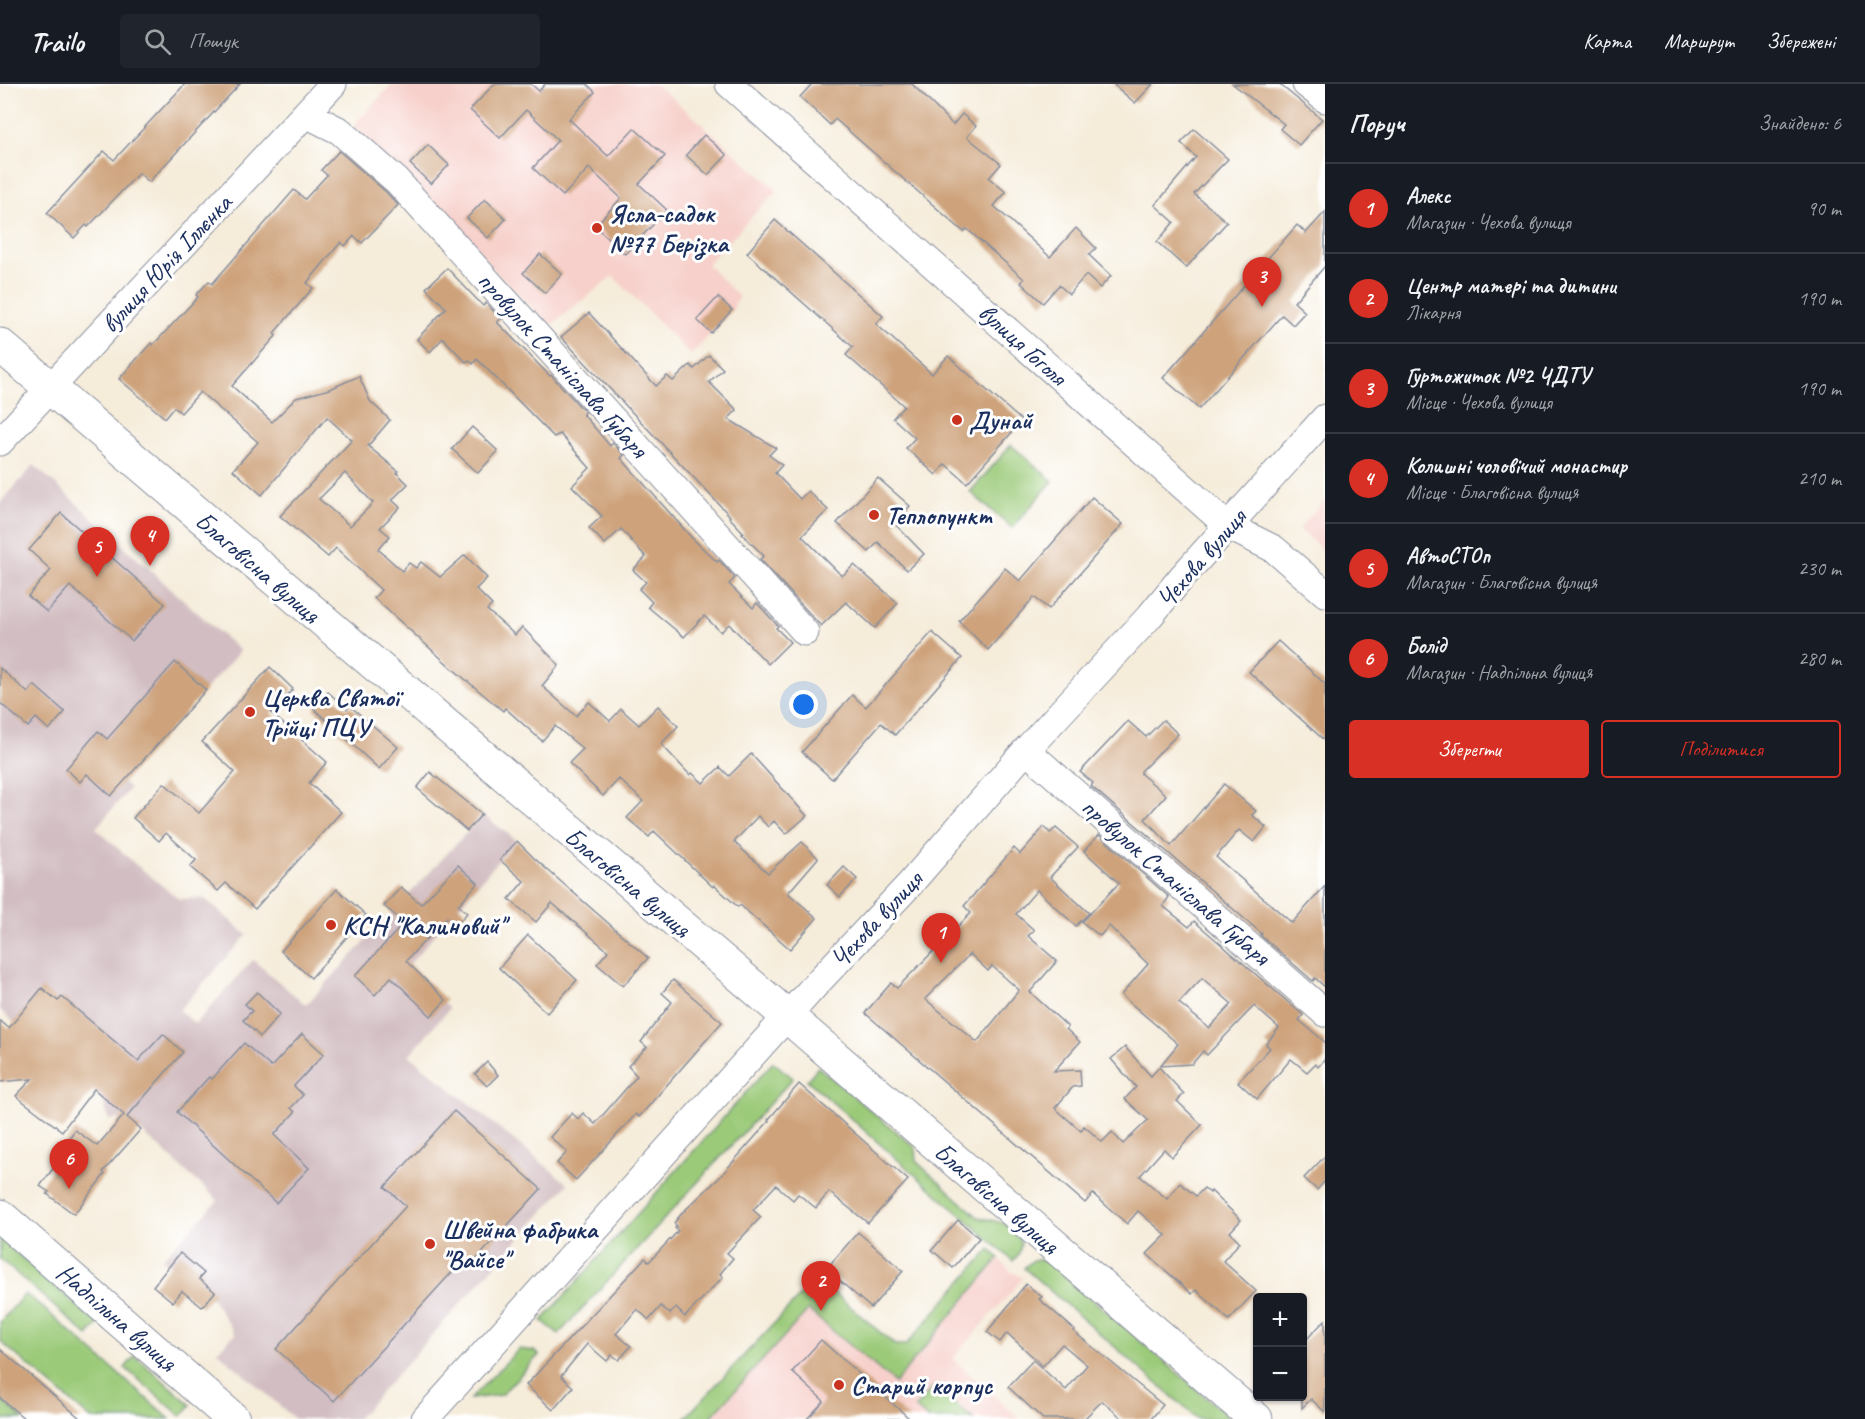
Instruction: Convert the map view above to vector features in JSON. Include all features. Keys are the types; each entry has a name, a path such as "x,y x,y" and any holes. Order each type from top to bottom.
{"main road":[{"name":"Благовісна вулиця","path":"0,345 1256,1419"},
{"name":"Надпільна вулиця","path":"0,1216 233,1419"}],"street":[{"name":"вулиця Юрія Іллєнка","path":"0,442 333,84"},
{"name":"вулиця Гоголя","path":"729,84 1228,526 1274,549 1325,593"},
{"path":"1306,84 1325,99"},
{"name":"провулок Станіслава Губаря","path":"306,114 340,131 397,181 805,632"},
{"name":"Чехова вулиця","path":"425,1419 787,1016 909,885 1026,750 1149,617 1325,418"},
{"name":"провулок Станіслава Губаря","path":"1026,750 1325,1013"}],"shaded area":[{"name":"Ясла-садок №77 Берізка","path":"392,84 656,84 777,190 707,264 739,297 732,310 691,355 613,276 550,326 353,126"},
{"path":"34,465 240,651 123,781 130,788 96,828 135,864 179,899 204,898 247,935 179,1010 195,1024 253,960 306,1005 483,815 516,840 408,966 449,1009 409,1055 568,1184 357,1419 295,1419 217,1351 235,1334 210,1295 162,1259 218,1200 126,1118 109,1120 101,1098 0,1010 0,503"},
{"path":"1325,500 1325,552 1299,529"},
{"path":"990,1249 1010,1271 1023,1278 953,1359 1020,1419 685,1419 817,1278 895,1345 906,1345"}],"green space":[{"path":"1011,445 1053,481 1012,528 970,492"},
{"path":"773,1062 793,1078 559,1334 542,1321"},
{"path":"818,1067 916,1148 917,1162 978,1217 1003,1223 1019,1237 1021,1244 1019,1254 1013,1261 807,1080"},
{"path":"0,1239 98,1324 88,1336 0,1259"},
{"path":"990,1249 999,1258 895,1383 808,1310 709,1419 684,1419 817,1278 895,1345 906,1345"},
{"path":"1039,1259 1050,1263 1231,1419 1198,1419 1024,1268 1033,1260"},
{"path":"25,1294 170,1419 91,1419 0,1341 0,1322"},
{"path":"519,1349 534,1351 539,1355 501,1395 470,1399"},
{"path":"135,1356 191,1405 181,1416 125,1368"},
{"path":"934,1386 973,1419 928,1419 915,1408"},
{"path":"1,1400 23,1419 1,1419"}],"building":[{"path":"185,84 240,84 149,182 139,173 88,227 86,225 74,238 47,213 104,151 114,160"},
{"path":"494,84 531,84 539,91 545,84 587,84 595,92 569,119 608,156 634,128 665,156 639,184 667,210 625,254 595,226 621,198 589,168 563,196 533,168 558,140 526,110 500,138 470,110"},
{"path":"812,84 912,84 953,125 962,114 976,126 967,137 1001,164 989,178 1006,192 994,206 1050,257 1076,228 1096,248 1089,255 1111,276 1100,288 1086,275 1069,294 1059,285 1043,303 1021,283 1024,279 967,229 964,232 835,119 830,125 800,97"},
{"path":"1113,84 1153,84 1135,103"},
{"path":"1233,84 1279,84 1322,119 1299,145 1280,129 1284,124"},
{"path":"1194,129 1228,159 1194,194 1227,222 1186,268 1157,242 1174,222 1155,205 1196,157 1181,143"},
{"path":"704,135 727,155 708,175 686,155"},
{"path":"428,145 449,165 431,184 410,164"},
{"path":"339,151 398,205 362,243 354,236 345,246 341,242 307,283 313,288 274,333 276,336 232,386 272,422 296,398 330,389 359,376 370,401 390,420 368,446 398,471 397,473 408,484 392,500 400,507 380,528 390,536 378,549 402,571 409,563 416,568 421,562 440,577 465,555 487,578 476,589 492,605 487,610 515,635 522,627 559,665 542,686 576,716 589,702 610,721 621,709 639,725 658,706 678,726 661,744 690,775 692,773 703,783 720,767 729,776 751,754 807,816 786,834 774,821 768,827 758,816 734,842 768,873 802,842 818,858 788,893 817,918 790,949 740,905 738,907 714,885 713,887 654,831 649,837 627,818 643,801 619,779 603,796 569,763 583,749 555,726 542,741 505,708 503,711 453,669 374,598 381,590 336,548 328,557 280,516 352,440 327,417 262,495 233,470 258,442 200,392 181,413 174,407 165,418 119,379 151,343 153,345 198,297 196,295 209,281 212,284 294,190 305,199 327,175 321,170","holes":["345,473 373,503 350,526 319,499"]},
{"path":"485,199 506,219 488,238 467,218"},
{"path":"1325,212 1325,266 1294,302 1305,312 1293,325 1282,315 1199,409 1163,378 1297,225 1306,233"},
{"path":"775,220 883,316 876,324 932,374 948,356 1022,421 967,483 945,464 936,475 906,448 915,438 893,418 904,406 846,355 853,347 747,253"},
{"path":"540,254 562,274 545,293 523,273"},
{"path":"447,268 483,306 486,303 501,319 497,322 585,412 583,414 610,446 613,443 624,455 621,458 692,538 717,562 719,560 735,578 729,584 753,608 757,603 778,626 776,628 790,642 768,664 729,624 721,632 704,616 684,637 648,607 652,602 639,589 646,582 633,570 646,557 621,529 605,544 589,528 602,516 572,486 590,468 560,434 554,437 477,359 473,364 469,360 466,362 443,338 430,352 417,339 446,308 426,288"},
{"path":"718,297 732,310 711,333 697,320"},
{"path":"589,313 656,386 667,376 673,381 690,365 694,369 709,355 723,369 709,382 737,410 728,419 776,448 769,455 782,465 775,473 800,499 808,491 828,510 802,536 842,576 854,565 898,603 875,628 846,602 821,626 760,559 764,556 742,534 744,533 730,516 561,337"},
{"path":"472,427 498,451 478,473 452,449"},
{"name":"Теплопункт","path":"878,478 910,506 894,523 924,554 907,570 878,542 869,552 837,523"},
{"path":"1092,497 1123,524 1049,609 1034,597 988,650 959,621 1005,568 1020,581"},
{"path":"61,513 165,604 132,641 70,586 47,612 28,596 51,570 29,550"},
{"path":"932,632 962,658 895,735 881,723 832,779 802,752 852,695 866,707"},
{"path":"1278,641 1325,684 1325,741 1249,672"},
{"path":"175,662 206,690 111,796 87,774 80,782 66,769 98,731 107,739"},
{"path":"270,667 293,689 271,713 327,762 309,783 341,812 255,909 226,883 218,891 190,867 196,860 166,833 159,841 133,818 164,783 199,813 235,772 202,742"},
{"path":"0,668 28,693 34,685 65,712 49,730 36,718 28,727 0,703"},
{"path":"328,692 347,709 350,706 398,747 379,769 314,709"},
{"path":"1163,720 1178,734 1141,771 1141,774 1166,795 1145,819 1171,846 1224,784 1256,811 1252,815 1266,827 1254,842 1239,830 1216,857 1292,923 1325,886 1325,987 1315,978 1313,981 1260,935 1262,934 1091,786 1093,783 1080,772 1128,721 1146,737"},
{"path":"430,772 482,814 467,831 417,788"},
{"path":"1044,827 1050,833 1056,828 1078,847 1050,877 1089,913 1076,926 1037,890 1016,914 1034,930 1028,936 1057,961 1030,992 1068,1027 1066,1029 1080,1042 1054,1071 1080,1070 1081,1086 1073,1087 1055,1108 1081,1131 1084,1126 1102,1142 1112,1132 1123,1144 1148,1120 1125,1099 1136,1087 1111,1059 1125,1047 1151,1076 1159,1067 1184,1094 1177,1101 1202,1125 1172,1157 1164,1149 1140,1176 1167,1199 1180,1183 1196,1196 1204,1188 1210,1193 1211,1191 1241,1220 1230,1232 1240,1242 1223,1261 1256,1291 1229,1320 1196,1290 1192,1294 1147,1254 1166,1235 1138,1211 1127,1224 1093,1194 1085,1203 865,1013 891,983 897,988 971,913 964,906 1014,848 1020,854","holes":["970,954 988,971 992,966 1019,990 977,1042 925,999"]},
{"path":"1099,835 1169,897 1163,906 1189,927 1194,921 1303,1015 1299,1020 1325,1042 1325,1059 1318,1067 1315,1064 1307,1072 1291,1059 1257,1099 1238,1082 1270,1048 1266,1044 1279,1028 1254,1006 1207,1055 1203,1051 1192,1064 1160,1066 1178,1044 1121,995 1148,964 1109,926 1100,936 1082,922 1119,883 1084,851","holes":["1202,978 1232,1004 1209,1028 1179,1003"]},
{"path":"517,841 648,958 623,986 597,964 608,951 552,903 536,922 509,899 524,881 500,860"},
{"path":"458,865 478,883 458,905 467,913 456,925 447,917 406,961 446,1000 431,1016 391,977 375,995 355,976 404,923 384,906 401,887 421,904"},
{"path":"844,867 857,879 840,897 827,885"},
{"name":"КСН \"Калиновий\"","path":"337,889 366,915 311,978 281,951"},
{"path":"528,935 577,980 547,1013 499,968"},
{"path":"673,980 722,1022 639,1117 636,1114 576,1180 557,1163 567,1152 550,1137 572,1113 578,1119 583,1113 595,1124 637,1076 628,1066 647,1047 641,1042 672,1002 662,993"},
{"path":"42,988 58,1001 62,997 138,1061 163,1034 183,1052 127,1117 141,1129 103,1172 105,1174 74,1214 40,1186 64,1154 59,1151 75,1130 97,1146 124,1115 94,1089 62,1131 16,1096 32,1079 0,1082 0,1021 9,1028"},
{"path":"257,992 280,1014 260,1037 243,1020 252,1011 245,1004"},
{"path":"302,1034 324,1054 294,1086 303,1095 291,1108 295,1112 274,1135 309,1168 276,1203 177,1112 209,1077 212,1079 244,1043 271,1067"},
{"path":"487,1062 498,1075 487,1086 475,1074"},
{"path":"799,1084 908,1180 868,1223 829,1192 816,1208 798,1194 793,1200 776,1185 753,1210 761,1217 727,1253 733,1258 720,1274 723,1277 685,1317 676,1308 670,1314 661,1306 649,1320 637,1309 616,1334 631,1346 619,1360 612,1355 607,1361 587,1344 561,1376 573,1387 553,1410 526,1385 645,1258 649,1262 678,1231 674,1223 683,1212 718,1179"},
{"name":"Швейна фабрика \"Вайсе\"","path":"454,1111 541,1189 471,1265 464,1259 334,1401 276,1349 406,1206 385,1187"},
{"path":"1325,1156 1325,1181 1317,1190 1304,1178"},
{"path":"958,1220 979,1238 953,1268 932,1250"},
{"path":"858,1232 903,1271 871,1308 826,1269"},
{"path":"180,1253 204,1273 199,1279 215,1292 202,1307 182,1291 173,1302 153,1286"},
{"path":"1026,1284 1042,1297 1039,1299 1075,1330 1073,1331 1163,1405 1151,1419 1123,1419 1102,1401 1084,1419 1043,1419 1008,1387 1033,1360 1066,1390 1087,1365 1062,1344 1043,1366 1007,1333 1000,1342 987,1332"},
{"path":"1325,1320 1325,1412 1311,1399 1302,1408 1302,1401 1307,1401 1307,1339"},
{"name":"Старий корпус","path":"821,1340 910,1419 807,1419 824,1401 792,1372"},
{"path":"0,1349 81,1419 25,1419 0,1398"}],"place":[{"name":"Ясла-садок №77 Берізка","path":"597,228"},
{"name":"Гуртожиток №2 ЧДТУ","path":"1262,307"},
{"name":"Дунай","path":"957,420"},
{"name":"Теплопункт","path":"874,515"},
{"name":"Колишні чоловічий монастир","path":"150,566"},
{"name":"АвтоСТОп","path":"97,577"},
{"name":"Церква Святої Трійці ПЦУ","path":"250,712"},
{"name":"КСН \"Калиновий\"","path":"331,925"},
{"name":"Алекс","path":"941,963"},
{"name":"Болід","path":"69,1189"},
{"name":"Швейна фабрика \"Вайсе\"","path":"430,1244"},
{"name":"Центр матері та дитини","path":"821,1311"},
{"name":"Старий корпус","path":"839,1385"}]}
